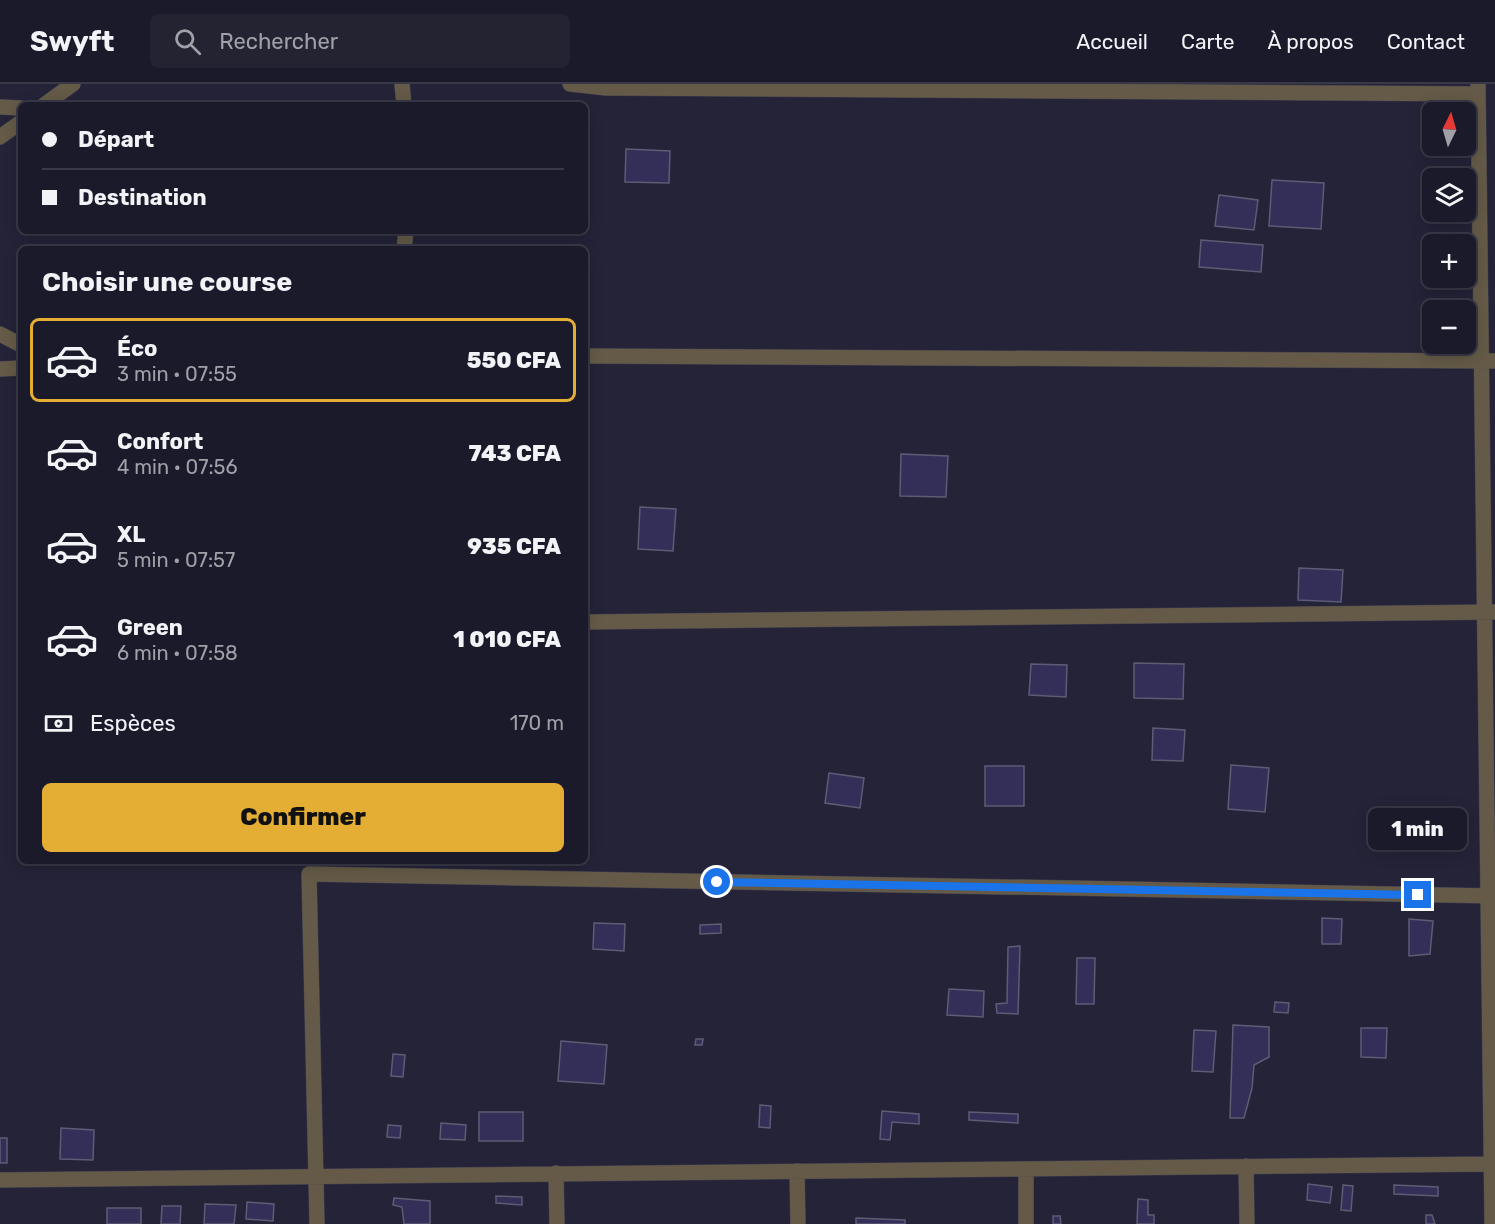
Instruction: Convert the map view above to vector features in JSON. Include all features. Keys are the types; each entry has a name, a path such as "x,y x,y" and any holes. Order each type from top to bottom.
{"street":[{"path":"48,102 73,84"},
{"path":"402,84 404,102"},
{"path":"570,84 606,88 1478,89 1488,361 1492,1224"},
{"path":"0,107 18,108"},
{"path":"0,137 18,124"},
{"path":"0,334 18,343"},
{"path":"588,356 1488,361"},
{"path":"0,369 18,368"},
{"path":"588,622 1490,612"},
{"path":"317,1224 309,874 1492,896"},
{"path":"0,1180 1491,1164"},
{"path":"1246,1166 1247,1224"},
{"path":"1026,1169 1026,1224"},
{"path":"797,1171 798,1224"},
{"path":"556,1173 557,1224"}],"building":[{"path":"626,149 670,151 669,183 625,182"},
{"path":"1272,180 1324,183 1321,229 1269,226"},
{"path":"1219,195 1258,200 1254,230 1215,226"},
{"path":"1201,240 1263,245 1261,272 1199,267"},
{"path":"901,454 948,456 946,497 900,496"},
{"path":"640,507 676,509 673,551 638,549"},
{"path":"1299,568 1343,570 1341,602 1298,600"},
{"path":"1134,663 1184,664 1183,699 1134,698"},
{"path":"1031,664 1067,665 1066,697 1029,695"},
{"path":"1153,728 1185,730 1183,761 1152,760"},
{"path":"1231,765 1269,768 1265,812 1228,809"},
{"path":"985,766 1024,766 1024,806 985,806"},
{"path":"829,773 864,778 860,808 825,803"},
{"path":"1322,918 1342,919 1341,944 1322,944"},
{"path":"1409,919 1433,921 1430,954 1409,956"},
{"path":"594,923 625,924 624,951 593,949"},
{"path":"721,924 721,933 700,934 700,925"},
{"path":"1020,946 1018,1014 997,1013 996,1004 1007,1003 1008,947"},
{"path":"1077,958 1095,958 1094,1004 1076,1004"},
{"path":"949,989 984,991 983,1017 947,1015"},
{"path":"1275,1002 1289,1003 1288,1013 1274,1012"},
{"path":"1233,1025 1269,1027 1269,1057 1254,1065 1252,1088 1244,1118 1230,1118"},
{"path":"1361,1028 1387,1028 1386,1058 1361,1057"},
{"path":"1194,1030 1216,1031 1213,1072 1192,1071"},
{"path":"696,1039 703,1039 702,1045 695,1045"},
{"path":"561,1041 607,1045 604,1084 558,1081"},
{"path":"393,1054 405,1055 403,1077 391,1076"},
{"path":"760,1105 771,1106 770,1128 759,1127"},
{"path":"882,1111 919,1114 919,1124 892,1122 890,1140 880,1139"},
{"path":"479,1112 523,1112 523,1141 479,1141"},
{"path":"969,1112 1018,1114 1018,1123 969,1120"},
{"path":"441,1123 466,1125 465,1140 440,1139"},
{"path":"388,1125 401,1126 400,1138 387,1137"},
{"path":"61,1128 94,1130 93,1160 60,1159"},
{"path":"0,1138 7,1138 7,1163 0,1163"},
{"path":"1308,1184 1332,1187 1330,1203 1307,1200"},
{"path":"1343,1185 1353,1186 1351,1211 1341,1210"},
{"path":"1394,1185 1438,1187 1438,1196 1394,1194"},
{"path":"496,1196 522,1197 522,1205 496,1203"},
{"path":"394,1198 430,1201 430,1224 404,1224 402,1207 393,1205"},
{"path":"1138,1199 1148,1200 1148,1215 1154,1215 1154,1224 1137,1224"},
{"path":"247,1202 274,1204 273,1221 246,1219"},
{"path":"205,1204 236,1205 234,1224 204,1224"},
{"path":"162,1206 181,1206 180,1224 161,1224"},
{"path":"107,1208 141,1208 141,1224 107,1224"},
{"path":"1426,1215 1432,1215 1435,1224 1426,1224"},
{"path":"1053,1216 1060,1216 1061,1224 1053,1224"},
{"path":"856,1218 905,1220 905,1224 856,1224"}],"route":[{"path":"717,882 1418,895"}]}
